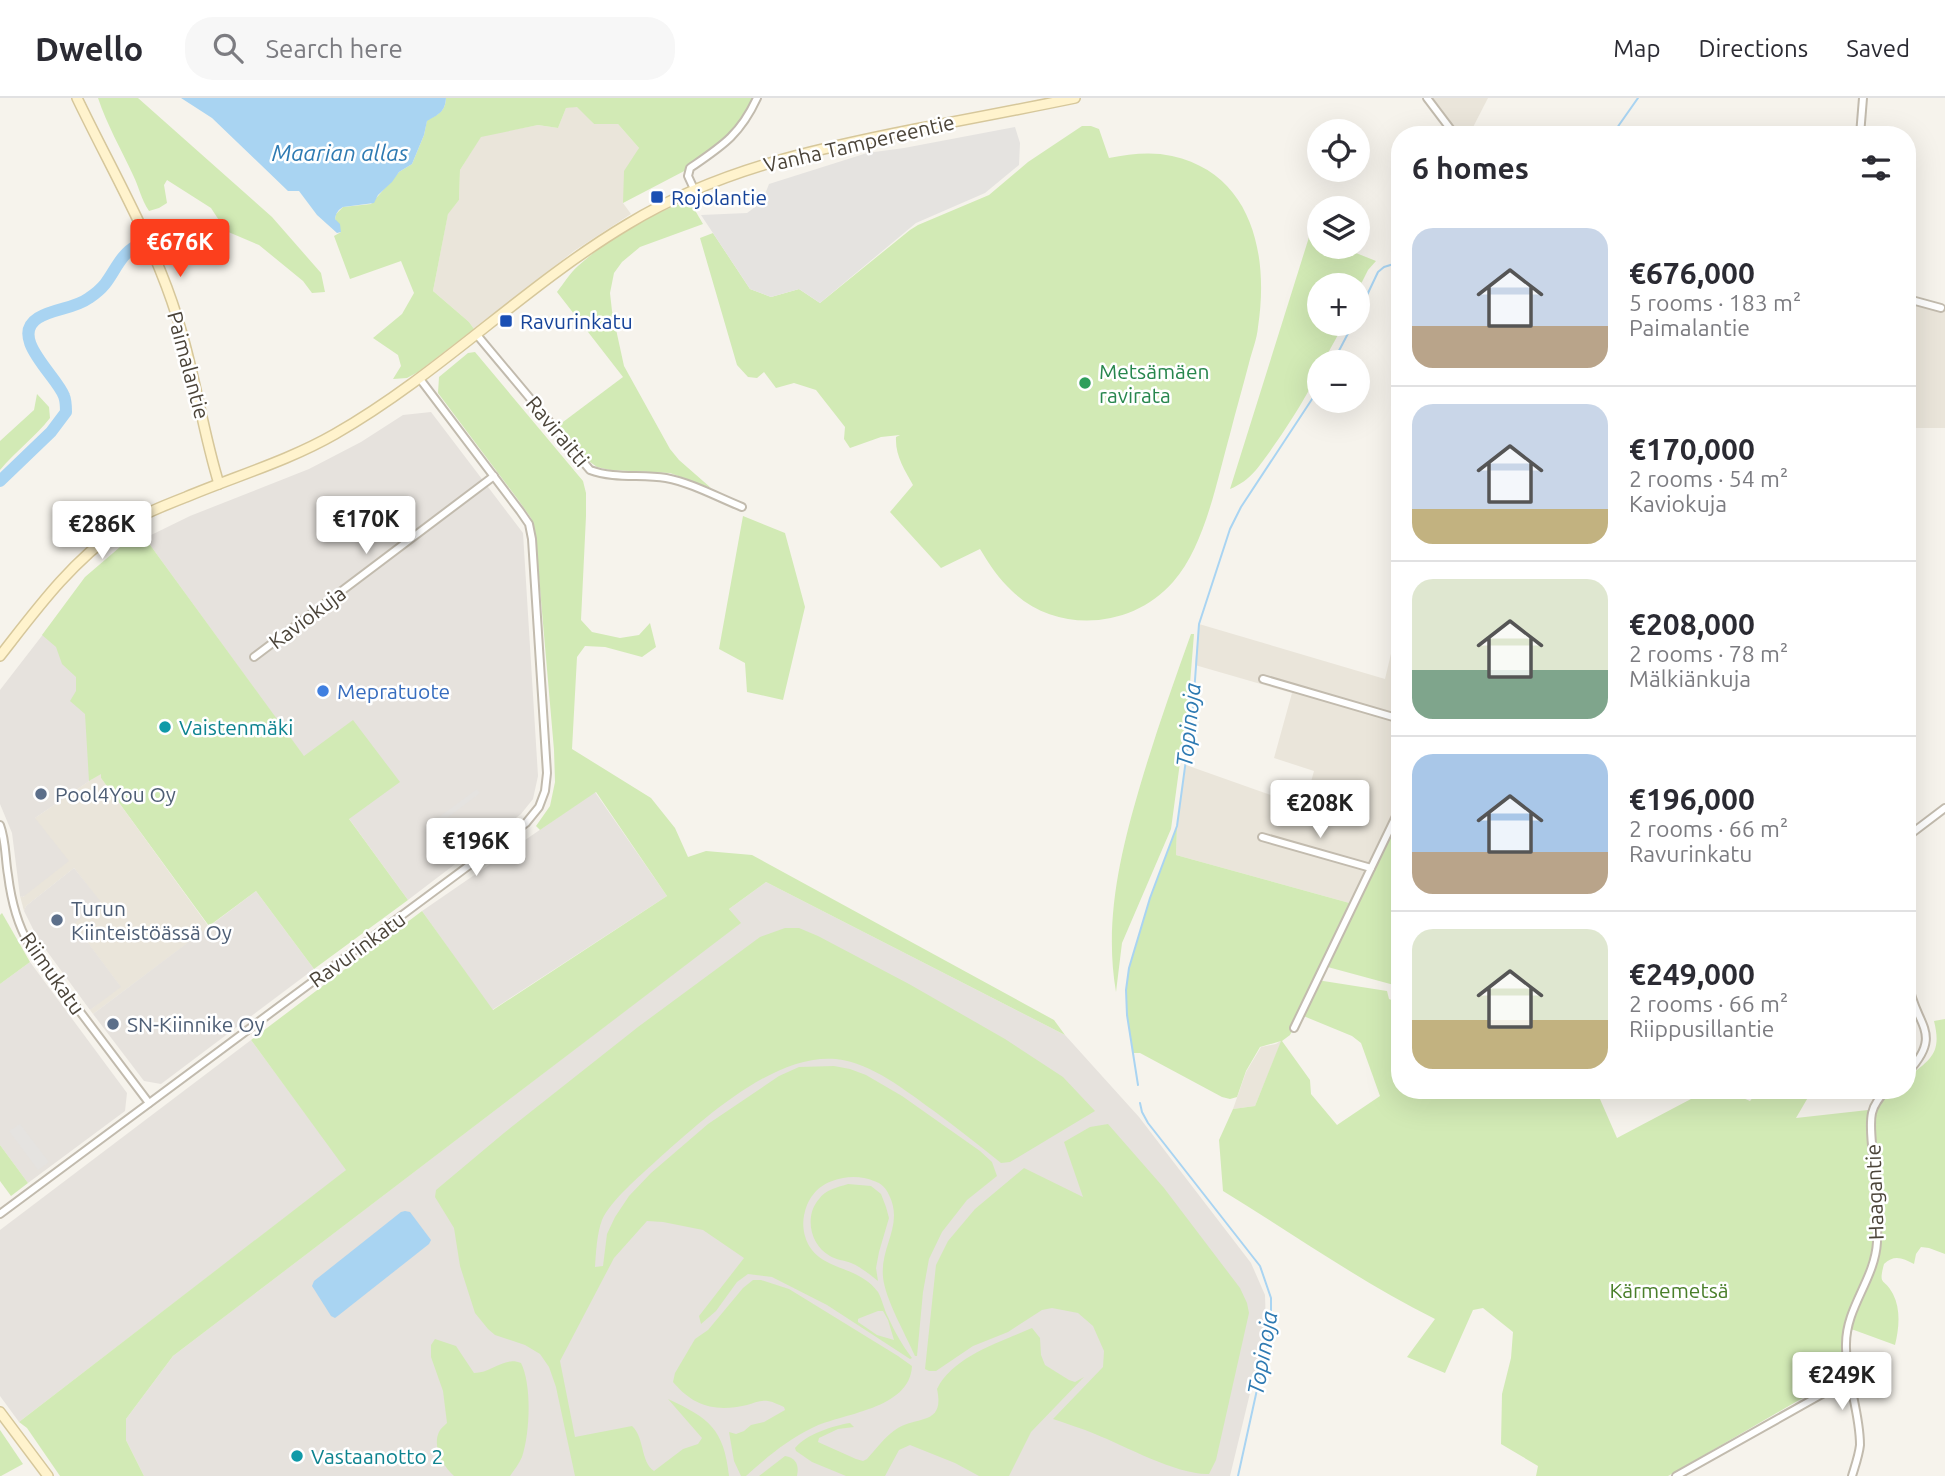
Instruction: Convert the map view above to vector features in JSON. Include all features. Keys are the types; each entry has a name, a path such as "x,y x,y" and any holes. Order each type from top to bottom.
{"main road":[{"name":"Paimalantie","path":"77,98 136,216 169,292 187,350 219,484"},
{"name":"Vanha Tampereentie","path":"0,656 70,570 120,529 151,511 285,459 332,436 420,379 560,270 612,233 650,211 694,189 740,171 789,157 1075,98"},
{"path":"0,1412 48,1476"}],"street":[{"path":"694,189 688,176 690,169 727,142 749,115 757,98"},
{"path":"1427,98 1448,126"},
{"path":"1861,126 1863,98"},
{"path":"1916,301 1941,308"},
{"name":"Raviraitti","path":"477,335 590,470 606,475 664,478 683,482 742,507"},
{"name":"Ravurinkatu","path":"0,1214 526,823 539,807 545,792 547,773 532,539 528,524 420,379"},
{"name":"Kaviokuja","path":"254,657 494,476"},
{"path":"1263,679 1391,716"},
{"path":"1916,830 1945,808"},
{"name":"Riimukatu","path":"0,825 4,836 14,909 23,933 149,1103"},
{"path":"1294,1028 1391,827"},
{"path":"1262,837 1371,868"},
{"path":"1916,1005 1932,1028"},
{"path":"1916,1066 1932,1050"},
{"name":"Haagantie","path":"1852,1476 1860,1444 1848,1376 1846,1343 1849,1320 1871,1272 1876,1250 1878,1197 1872,1114 1879,1099"},
{"path":"1676,1476 1833,1388 1848,1376"}],"shaded area":[{"path":"1427,98 1488,98 1474,126 1448,126"},
{"path":"578,106 594,124 618,124 639,148 623,203 631,214 574,251 474,329 433,291 448,213 459,200 460,170 481,136 538,125 558,128 566,108"},
{"path":"1015,127 1020,143 1019,165 985,193 916,223 820,303 799,289 771,297 750,289 701,215 747,213 762,202 769,184 867,153"},
{"path":"1916,301 1940,308 1945,305 1945,428 1916,428"},
{"path":"431,412 523,533 538,776 533,799 521,814 408,900 145,538 190,516 309,469 361,442 403,415"},
{"path":"58,615 95,676 101,773 35,818 69,861 23,897 20,896 12,833 0,804 0,690"},
{"path":"1199,624 1385,679 1391,654 1391,826 1353,904 1176,855 1177,826 1186,765 1304,807 1314,771 1274,758 1292,693 1195,665"},
{"path":"101,773 101,778 209,927 93,1014 90,1010 120,986 73,923 101,903 74,868 26,906 24,911 20,896 24,897 35,818"},
{"path":"477,789 480,793 439,824 463,855 459,858 431,823"},
{"path":"595,792 667,896 492,1010 422,911"},
{"path":"74,868 101,902 74,924 121,987 90,1010 38,939 24,911 26,906"},
{"path":"766,882 1065,1035 1139,1117 1251,1263 1265,1295 1266,1327 1230,1476 144,1476 126,1440 126,1419 173,1356 740,923 729,909"},
{"path":"256,891 314,969 161,1084 144,1081 93,1014"},
{"path":"30,962 127,1093 125,1111 28,1183 0,1145 0,984"},
{"path":"251,1040 347,1170 19,1422 0,1396 0,1230"},
{"path":"1282,1040 1255,1106 1233,1109 1246,1072 1261,1047"},
{"path":"20,1124 49,1162 38,1170 9,1131"}],"green space":[{"path":"98,98 138,98 272,217 321,273 325,292 312,293 303,281 259,245 226,231 211,208 167,180 164,185 167,203 149,211"},
{"path":"446,98 757,98 727,142 690,168 623,203 624,171 639,148 618,124 594,124 577,107 566,108 558,128 538,125 481,137 460,170 459,200 448,214 433,291 474,329 418,372 407,378 393,379 401,366 398,355 373,338 402,314 414,293 401,261 350,279 334,236 341,232 335,219 343,207 371,204 399,172 412,164 427,120 441,112"},
{"name":"Metsämäen ravirata","path":"1082,126 1099,129 1109,158 1140,154 1172,156 1199,166 1221,180 1238,199 1250,222 1261,273 1257,336 1215,492 1194,550 1173,582 1156,597 1117,617 1095,620 1073,620 1051,615 1030,605 1003,581 980,549 941,568 890,512 913,485 897,450 896,437 900,435 881,437 850,448 844,439 845,427 816,390 794,383 776,388 764,372 757,378 748,377 737,365 700,238 713,233 750,289 771,297 799,289 820,303 910,230 989,195 1028,162"},
{"path":"689,200 703,224 640,247 622,262 614,273 610,293 624,366 670,449 711,488 670,473 597,467 586,459 559,425 623,377 557,292 590,255 644,220"},
{"path":"1307,244 1307,259 1370,259 1376,261 1366,273 1307,273 1307,336 1337,336 1330,350 1307,350 1307,393 1256,470 1241,484 1230,489"},
{"path":"475,352 583,481 586,516 581,620 592,632 620,638 639,635 650,623 656,647 642,657 605,647 585,646 577,657 572,749 651,798 675,828 688,857 706,851 752,855 1054,1020 1065,1035 766,882 729,909 741,923 173,1356 126,1419 126,1440 144,1476 60,1476 27,1428 19,1422 346,1170 251,1040 422,911 493,1010 667,896 596,792 540,830 536,826 550,806 555,782 535,531 531,518 438,393 439,377 468,353"},
{"path":"37,394 49,407 50,418 0,470 0,441 34,410"},
{"path":"743,516 785,533 805,607 783,700 747,692 745,663 719,649"},
{"path":"145,538 304,756 353,720 400,782 349,819 408,900 314,969 256,891 209,926 101,778 101,774 89,781 85,714 70,701 76,691 76,677 62,664 56,647 42,635 85,577 127,541"},
{"path":"1191,634 1194,634 1189,696 1171,829 1122,943 1116,992 1112,940 1120,863 1146,767"},
{"name":"Kärmemetsä","path":"1177,826 1176,855 1353,904 1391,826 1391,984 1324,966 1317,980 1387,991 1391,1000 1391,1099 1600,1099 1617,1138 1691,1099 1807,1099 1796,1118 1877,1109 1884,1099 1916,1099 1916,1070 1933,1054 1937,1041 1934,1021 1945,1019 1945,1254 1921,1247 1914,1264 1899,1258 1884,1264 1882,1279 1896,1300 1898,1313 1895,1345 1844,1328 1843,1367 1837,1378 1668,1476 1536,1476 1538,1466 1501,1444 1502,1394 1511,1358 1513,1332 1483,1308 1473,1310 1445,1373 1407,1357 1435,1319 1354,1274 1223,1191 1219,1140 1233,1109 1255,1106 1281,1041 1260,1047 1246,1071 1237,1097 1230,1099 1140,1053 1133,1053 1127,1015 1129,968 1150,898","holes":["1301,1015 1352,1036 1361,1043 1380,1096 1337,1125 1311,1094 1310,1080 1282,1041 1290,1035"]},
{"path":"2,913 30,962 0,984 0,915"},
{"path":"785,928 799,928 818,936 1005,1039 1063,1077 1095,1111 1010,1162 1001,1163 900,1087 863,1066 849,1062 836,1059 812,1060 787,1067 739,1093 674,1145 612,1204 600,1225 595,1267 603,1266 607,1234 615,1217 629,1196 651,1173 708,1124 779,1076 799,1067 834,1066 866,1075 902,1096 980,1151 992,1162 997,1176 967,1200 942,1232 929,1259 917,1356 896,1317 883,1277 894,1216 886,1190 879,1183 867,1179 843,1178 821,1187 807,1205 803,1228 810,1248 827,1262 859,1276 878,1292 893,1328 912,1358 910,1359 827,1305 772,1277 748,1274 737,1282 716,1311 701,1324 699,1316 744,1258 703,1230 647,1221 614,1258 560,1361 575,1437 632,1426 639,1437 646,1461 654,1471 683,1449 698,1444 702,1438 668,1399 694,1412 712,1427 723,1447 729,1476 575,1476 556,1387 549,1367 540,1354 525,1345 495,1335 475,1313 460,1266 454,1228 435,1197 436,1190 638,1027 760,937","holes":["883,1311 888,1320 894,1340 877,1335 858,1322 860,1318"]},
{"path":"1108,1124 1164,1188 1240,1288 1247,1303 1249,1313 1216,1460 1209,1474 1167,1465 1053,1419 1103,1367 1104,1351 1093,1326 1078,1313 1052,1308 1042,1310 1008,1332 973,1346 936,1371 925,1369 936,1265 948,1241 975,1209 1024,1168 1083,1197 1064,1142 1090,1127"},
{"path":"0,1145 28,1183 11,1196 0,1181"},
{"path":"848,1184 871,1186 881,1194 886,1207 889,1218 876,1268 878,1281 855,1265 823,1251 811,1230 814,1206 819,1199 832,1189"},
{"path":"753,1280 789,1289 912,1366 908,1381 900,1392 887,1401 812,1428 785,1444 746,1476 741,1476 734,1461 729,1432 736,1434 751,1425 764,1422 785,1410 784,1407 765,1401 725,1408 706,1406 689,1397 673,1382 675,1373 695,1339 708,1330"},
{"path":"1032,1328 1040,1338 1041,1355 1045,1365 1075,1382 1084,1377 1031,1432 1009,1476 979,1476 910,1445 899,1450 885,1476 846,1476 812,1462 796,1451 795,1448 800,1443 813,1435 850,1423 854,1427 838,1429 819,1438 818,1442 856,1459 867,1459 894,1431 933,1414 937,1409 937,1389 944,1377 954,1368 979,1351"},
{"path":"435,1339 456,1346 474,1373 503,1363 521,1363 527,1384 528,1423 522,1457 510,1476 454,1476 443,1462 437,1438 447,1423 443,1391 431,1357 431,1345"},
{"path":"0,1430 23,1464 1,1476 0,1476"},
{"path":"785,1456 796,1463 797,1476 759,1476"}],"water":[{"name":"Maarian allas","path":"181,98 446,98 441,112 427,121 412,164 399,172 374,203 340,209 335,219 340,224 341,232 337,233 317,215 299,191 288,191 212,118"},
{"path":"405,1211 410,1212 431,1240 429,1244 335,1318 331,1316 312,1286 314,1281"}],"waterway":[{"name":"Topinoja","path":"1618,126 1638,98"},
{"path":"0,481 51,432 66,412 65,398 60,388 31,346 28,335 30,326 44,315 83,302 93,295 105,284 126,253 136,246"},
{"name":"Topinoja","path":"1370,289 1378,272 1391,265"},
{"name":"Topinoja","path":"1339,350 1347,336"},
{"name":"Topinoja","path":"1138,1085 1127,1015 1126,990 1129,968 1150,898 1177,826 1193,708 1199,624 1230,529 1241,507 1307,407"},
{"name":"Topinoja","path":"1140,1103 1148,1123 1260,1266 1271,1298 1271,1326 1238,1476"}],"place":[{"name":"Rojolantie","path":"657,197"},
{"name":"Ravurinkatu","path":"506,321"},
{"name":"Metsämäen ravirata","path":"1085,383"},
{"name":"Mepratuote","path":"323,691"},
{"name":"Vaistenmäki","path":"165,727"},
{"name":"Pool4You Oy","path":"41,794"},
{"name":"Turun Kiinteistöässä Oy","path":"57,920"},
{"name":"SN-Kiinnike Oy","path":"113,1024"},
{"name":"Vastaanotto 2","path":"297,1456"}]}
